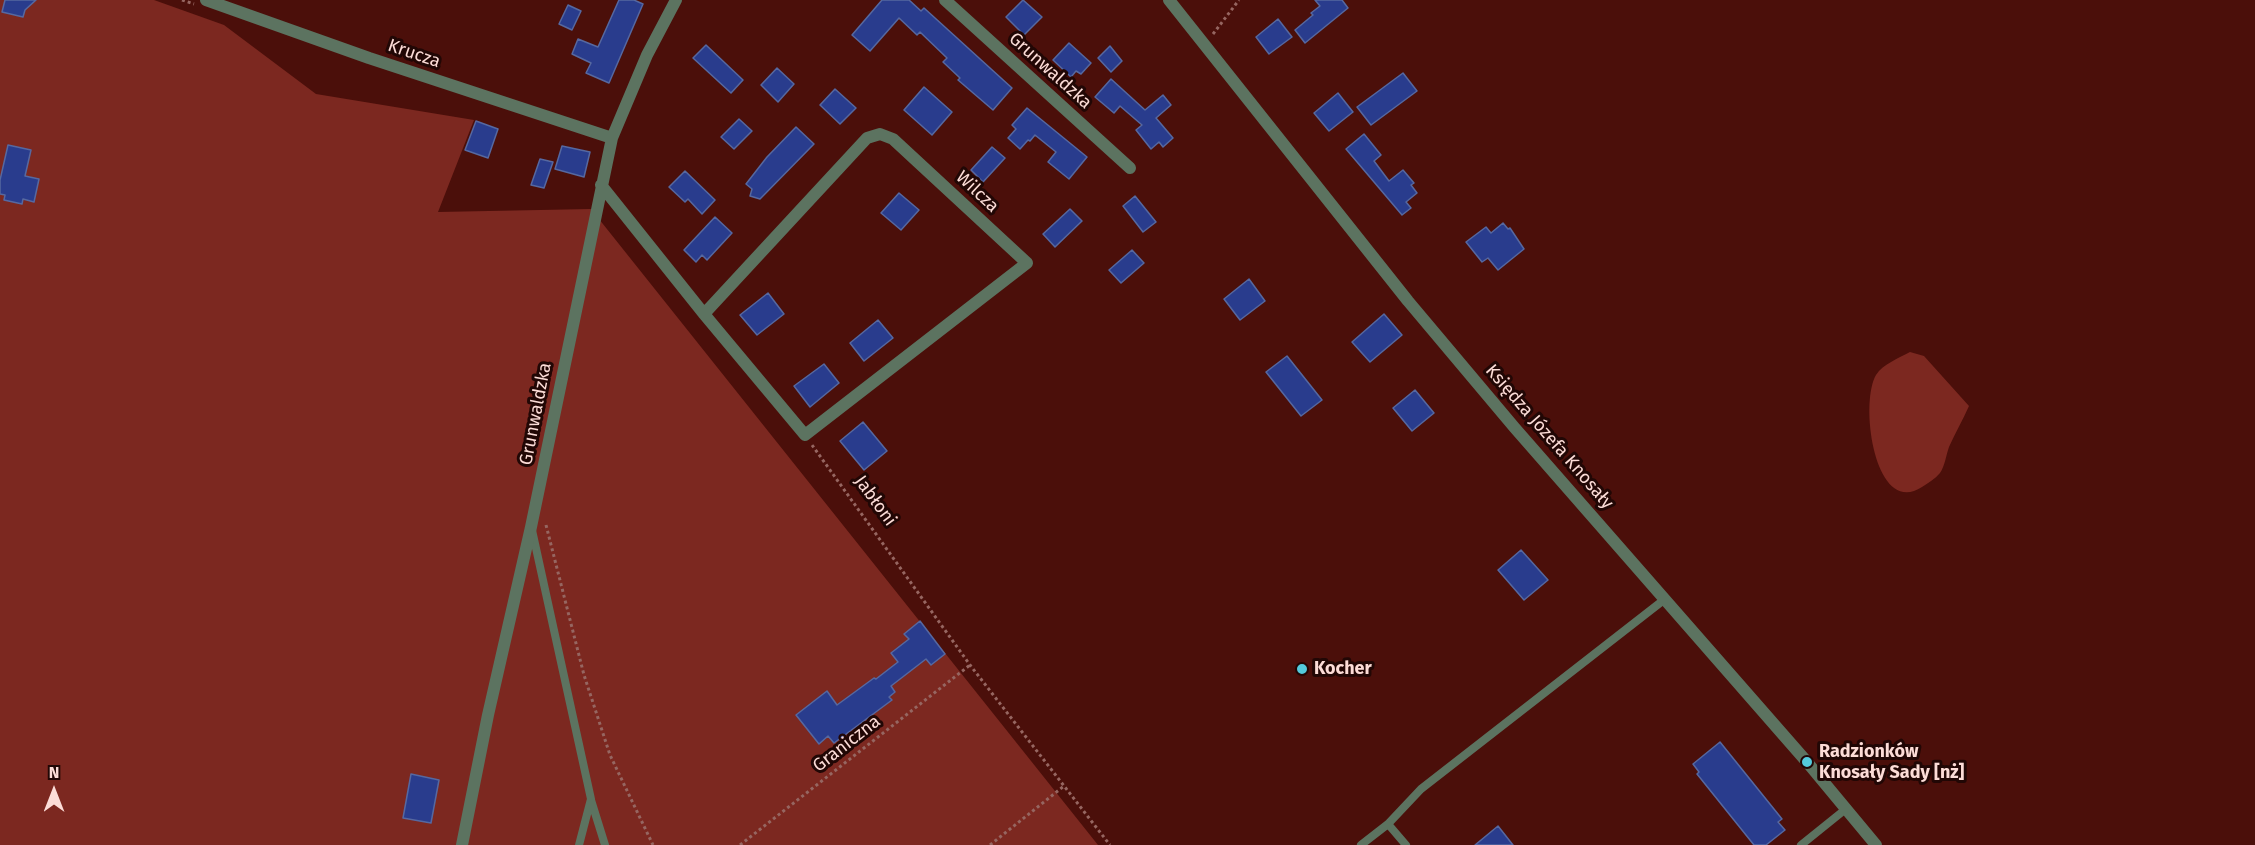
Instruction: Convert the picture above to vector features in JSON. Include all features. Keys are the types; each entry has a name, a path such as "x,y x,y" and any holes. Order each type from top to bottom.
{"street":[{"name":"Krucza","path":"206,0 612,138"},
{"name":"Grunwaldzka","path":"462,845 612,138 647,54 676,0"},
{"name":"Grunwaldzka","path":"945,0 1130,168"},
{"name":"Księdza Józefa Knosały","path":"1169,0 1408,300 1514,426 1847,808 1876,845"},
{"name":"Wilcza","path":"704,314 867,138 880,134 893,139 1027,263 805,435"},
{"path":"601,185 805,435"}],"lane":[{"path":"531,527 591,799 605,845"},
{"path":"1361,845 1388,824 1420,789 1665,599"},
{"path":"579,845 591,799"},
{"path":"1801,845 1847,808"},
{"path":"1388,824 1406,845"}],"path":[{"path":"1205,44 1239,0"},
{"name":"Jabłoni","path":"805,435 970,665 1110,845"},
{"path":"535,508 547,527 584,675 610,754 653,845"},
{"name":"Graniczna","path":"740,845 970,665"},
{"path":"990,845 1064,786"}],"shaded area":[{"path":"0,0 154,0 224,25 316,94 474,120 438,212 591,209 1098,845 0,845"},
{"path":"1910,352 1924,356 1969,406 1949,447 1940,473 1922,487 1906,492 1893,487 1882,473 1875,454 1869,409 1871,389 1876,375 1887,364"}],"building":[{"path":"5,0 36,0 25,10 23,17 2,12"},
{"path":"619,0 634,0 643,4 609,83 586,73 591,63 572,54 578,39 598,47"},
{"path":"882,0 909,0 921,11 924,8 1012,88 993,110 958,80 960,78 943,62 947,58 920,32 917,35 899,18 870,51 852,35"},
{"path":"1023,0 1042,17 1024,35 1006,17"},
{"path":"1315,0 1342,0 1348,8 1305,43 1295,30 1320,6"},
{"path":"568,5 581,11 572,30 559,24"},
{"path":"1278,19 1292,37 1269,54 1256,37"},
{"path":"1069,43 1091,63 1081,74 1076,71 1071,77 1053,60"},
{"path":"706,45 743,80 731,93 693,58"},
{"path":"1110,46 1122,61 1111,72 1098,58"},
{"path":"777,68 794,84 778,102 761,85"},
{"path":"1403,73 1417,91 1371,125 1357,107"},
{"path":"1111,79 1145,110 1163,95 1171,105 1156,118 1173,138 1163,147 1159,142 1151,149 1136,130 1142,125 1120,106 1114,113 1095,97"},
{"path":"924,87 952,112 932,135 904,110"},
{"path":"835,89 856,108 840,124 820,105"},
{"path":"1338,93 1353,112 1329,131 1314,113"},
{"path":"1027,108 1087,157 1069,179 1048,162 1056,152 1035,135 1020,149 1008,138 1016,129 1012,125"},
{"path":"739,119 752,131 734,149 721,137"},
{"path":"476,121 498,129 488,158 465,150"},
{"path":"796,127 814,144 760,199 750,196 752,189 746,184 767,157"},
{"path":"1364,134 1381,155 1374,161 1389,181 1403,170 1414,183 1411,185 1417,193 1406,202 1411,208 1402,215 1346,149"},
{"path":"8,145 31,150 25,176 39,179 34,202 23,199 22,204 4,200 5,195 0,194 0,180"},
{"path":"562,146 590,152 584,177 555,169"},
{"path":"992,147 1005,158 983,182 971,170"},
{"path":"540,159 553,162 544,188 531,185"},
{"path":"685,171 715,200 702,214 688,199 685,202 669,187"},
{"path":"899,193 919,210 901,230 881,213"},
{"path":"1135,196 1156,222 1143,232 1123,206"},
{"path":"1070,209 1082,221 1055,247 1043,234"},
{"path":"715,217 732,233 707,260 702,255 696,262 684,250"},
{"path":"1503,223 1508,229 1510,228 1524,249 1498,270 1488,258 1482,262 1466,242 1486,227 1491,233"},
{"path":"1132,250 1144,263 1121,283 1109,270"},
{"path":"1249,279 1265,301 1240,320 1224,299"},
{"path":"768,293 784,314 757,335 740,315"},
{"path":"1384,314 1402,335 1370,362 1352,342"},
{"path":"878,320 893,338 864,361 850,343"},
{"path":"1287,356 1322,400 1301,416 1266,372"},
{"path":"824,364 839,383 810,407 794,386"},
{"path":"1415,390 1434,413 1412,431 1393,408"},
{"path":"863,422 887,451 864,470 840,441"},
{"path":"1521,550 1548,580 1524,600 1498,570"},
{"path":"920,621 945,654 931,665 926,659 891,686 895,692 889,697 892,700 834,743 828,736 819,744 796,715 827,691 837,705 874,678 876,679 898,662 891,653 909,639 904,634"},
{"path":"1720,742 1782,819 1778,822 1785,830 1766,845 1754,845 1697,774 1699,772 1693,764"},
{"path":"411,774 439,780 431,823 403,818"},
{"path":"1498,826 1513,845 1475,845"}],"place":[{"name":"Kocher","path":"1302,669"},
{"name":"Radzionków Knosały Sady [nż]","path":"1807,762"}]}
